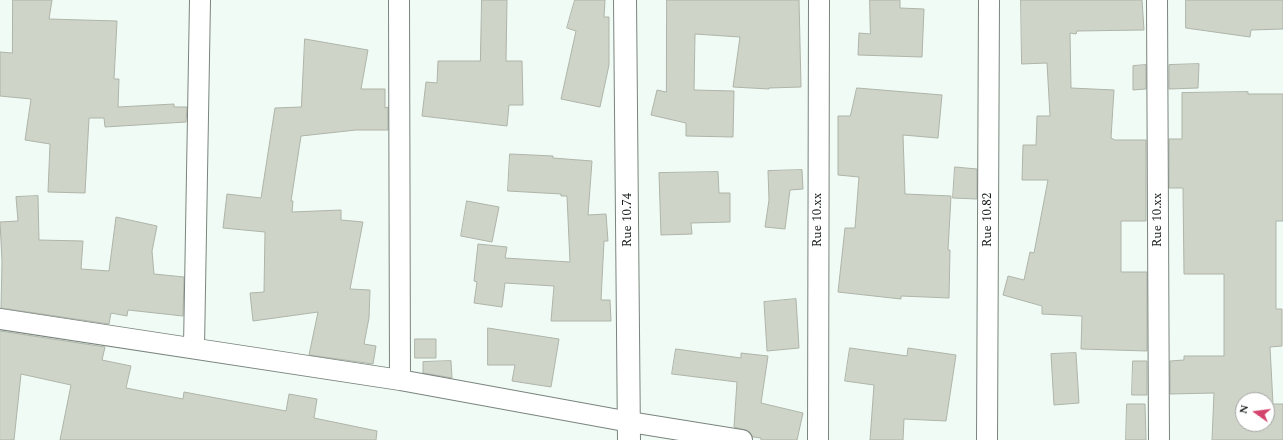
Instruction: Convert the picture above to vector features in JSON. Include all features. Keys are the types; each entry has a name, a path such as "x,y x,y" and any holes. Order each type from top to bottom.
{"main road":[{"name":"Rue 10.74","path":"625,0 630,431"}],"street":[{"path":"194,347 200,0"},
{"path":"399,0 400,380"},
{"name":"Rue 10.xx","path":"818,440 819,0"},
{"name":"Rue 10.82","path":"987,440 989,0"},
{"name":"Rue 10.xx","path":"1157,0 1159,440"},
{"path":"0,319 194,347 400,380 630,431 742,440"}],"building":[{"path":"13,0 52,0 49,19 117,21 114,79 119,79 118,107 174,104 174,107 187,107 186,122 105,127 104,118 89,118 85,193 48,192 50,144 25,140 31,99 0,96 0,52 12,53"},
{"path":"482,0 507,0 506,61 522,61 523,105 509,105 507,126 422,116 426,82 437,83 438,61 480,61"},
{"path":"575,0 605,0 604,17 609,17 609,65 600,107 561,99 576,31 567,28"},
{"path":"667,0 799,0 801,87 769,89 733,87 740,37 695,34 694,90 734,91 733,137 686,136 686,123 651,115 657,90 666,92"},
{"path":"870,0 900,0 900,8 924,9 922,57 858,55 859,33 870,34"},
{"path":"1021,0 1142,0 1144,30 1077,31 1076,34 1070,33 1071,88 1114,90 1111,138 1115,140 1146,140 1146,221 1121,221 1121,272 1147,272 1147,351 1081,349 1082,316 1042,314 1042,306 1003,295 1008,276 1024,280 1030,252 1034,253 1048,180 1022,180 1023,145 1036,145 1037,116 1050,116 1047,63 1022,64"},
{"path":"1186,0 1283,0 1283,29 1251,30 1250,37 1186,28"},
{"path":"305,39 368,50 361,89 385,89 385,108 388,107 388,130 356,130 301,136 291,201 293,201 292,212 341,210 341,220 363,222 350,289 370,290 369,318 364,344 376,346 373,364 309,355 318,312 253,321 250,293 264,292 265,232 223,228 227,194 261,198 275,108 301,107"},
{"path":"1199,64 1198,88 1169,89 1169,65"},
{"path":"1146,65 1146,89 1133,90 1133,66"},
{"path":"857,88 942,95 938,138 903,135 905,194 951,196 948,250 950,250 949,298 901,296 901,299 838,292 845,228 855,228 859,177 838,175 838,116 850,116"},
{"path":"1248,92 1248,94 1283,94 1283,221 1276,221 1276,309 1282,309 1282,346 1270,347 1272,392 1235,392 1235,432 1275,432 1275,404 1283,404 1283,440 1212,440 1214,393 1170,394 1170,361 1184,360 1184,356 1224,356 1224,274 1184,274 1183,188 1169,188 1169,139 1182,139 1182,93"},
{"path":"510,154 553,156 553,158 592,161 588,215 606,214 608,241 604,241 601,300 610,300 611,321 551,321 554,286 505,283 502,307 474,303 477,282 474,281 478,244 507,247 505,258 570,262 567,196 561,196 561,194 508,191"},
{"path":"955,167 977,169 977,199 953,198"},
{"path":"802,170 803,189 790,190 785,229 765,227 769,200 768,171"},
{"path":"718,172 719,193 730,193 730,222 691,223 692,234 661,235 659,173"},
{"path":"38,196 39,240 83,241 81,269 109,271 116,217 157,226 152,251 154,274 184,277 183,316 128,310 127,316 111,313 109,324 1,308 2,261 0,222 18,221 16,197"},
{"path":"467,201 499,207 492,242 461,236"},
{"path":"796,299 799,348 767,351 764,302"},
{"path":"488,328 559,339 551,387 512,381 515,365 488,365"},
{"path":"0,331 105,347 102,360 131,366 126,388 183,399 184,392 286,411 289,394 317,399 314,418 377,431 376,440 60,440 71,385 21,374 14,440 0,440"},
{"path":"415,339 436,339 436,358 415,358"},
{"path":"850,348 907,356 908,348 956,355 946,421 904,419 903,440 870,440 874,385 845,381"},
{"path":"676,349 741,358 741,353 768,356 761,403 803,413 797,440 761,440 761,438 753,437 749,431 734,427 737,382 672,374"},
{"path":"1076,353 1079,403 1054,405 1051,354"},
{"path":"451,361 452,378 423,373 423,362"},
{"path":"1133,361 1147,361 1147,395 1132,395"},
{"path":"1127,404 1145,404 1146,440 1126,440"}]}
